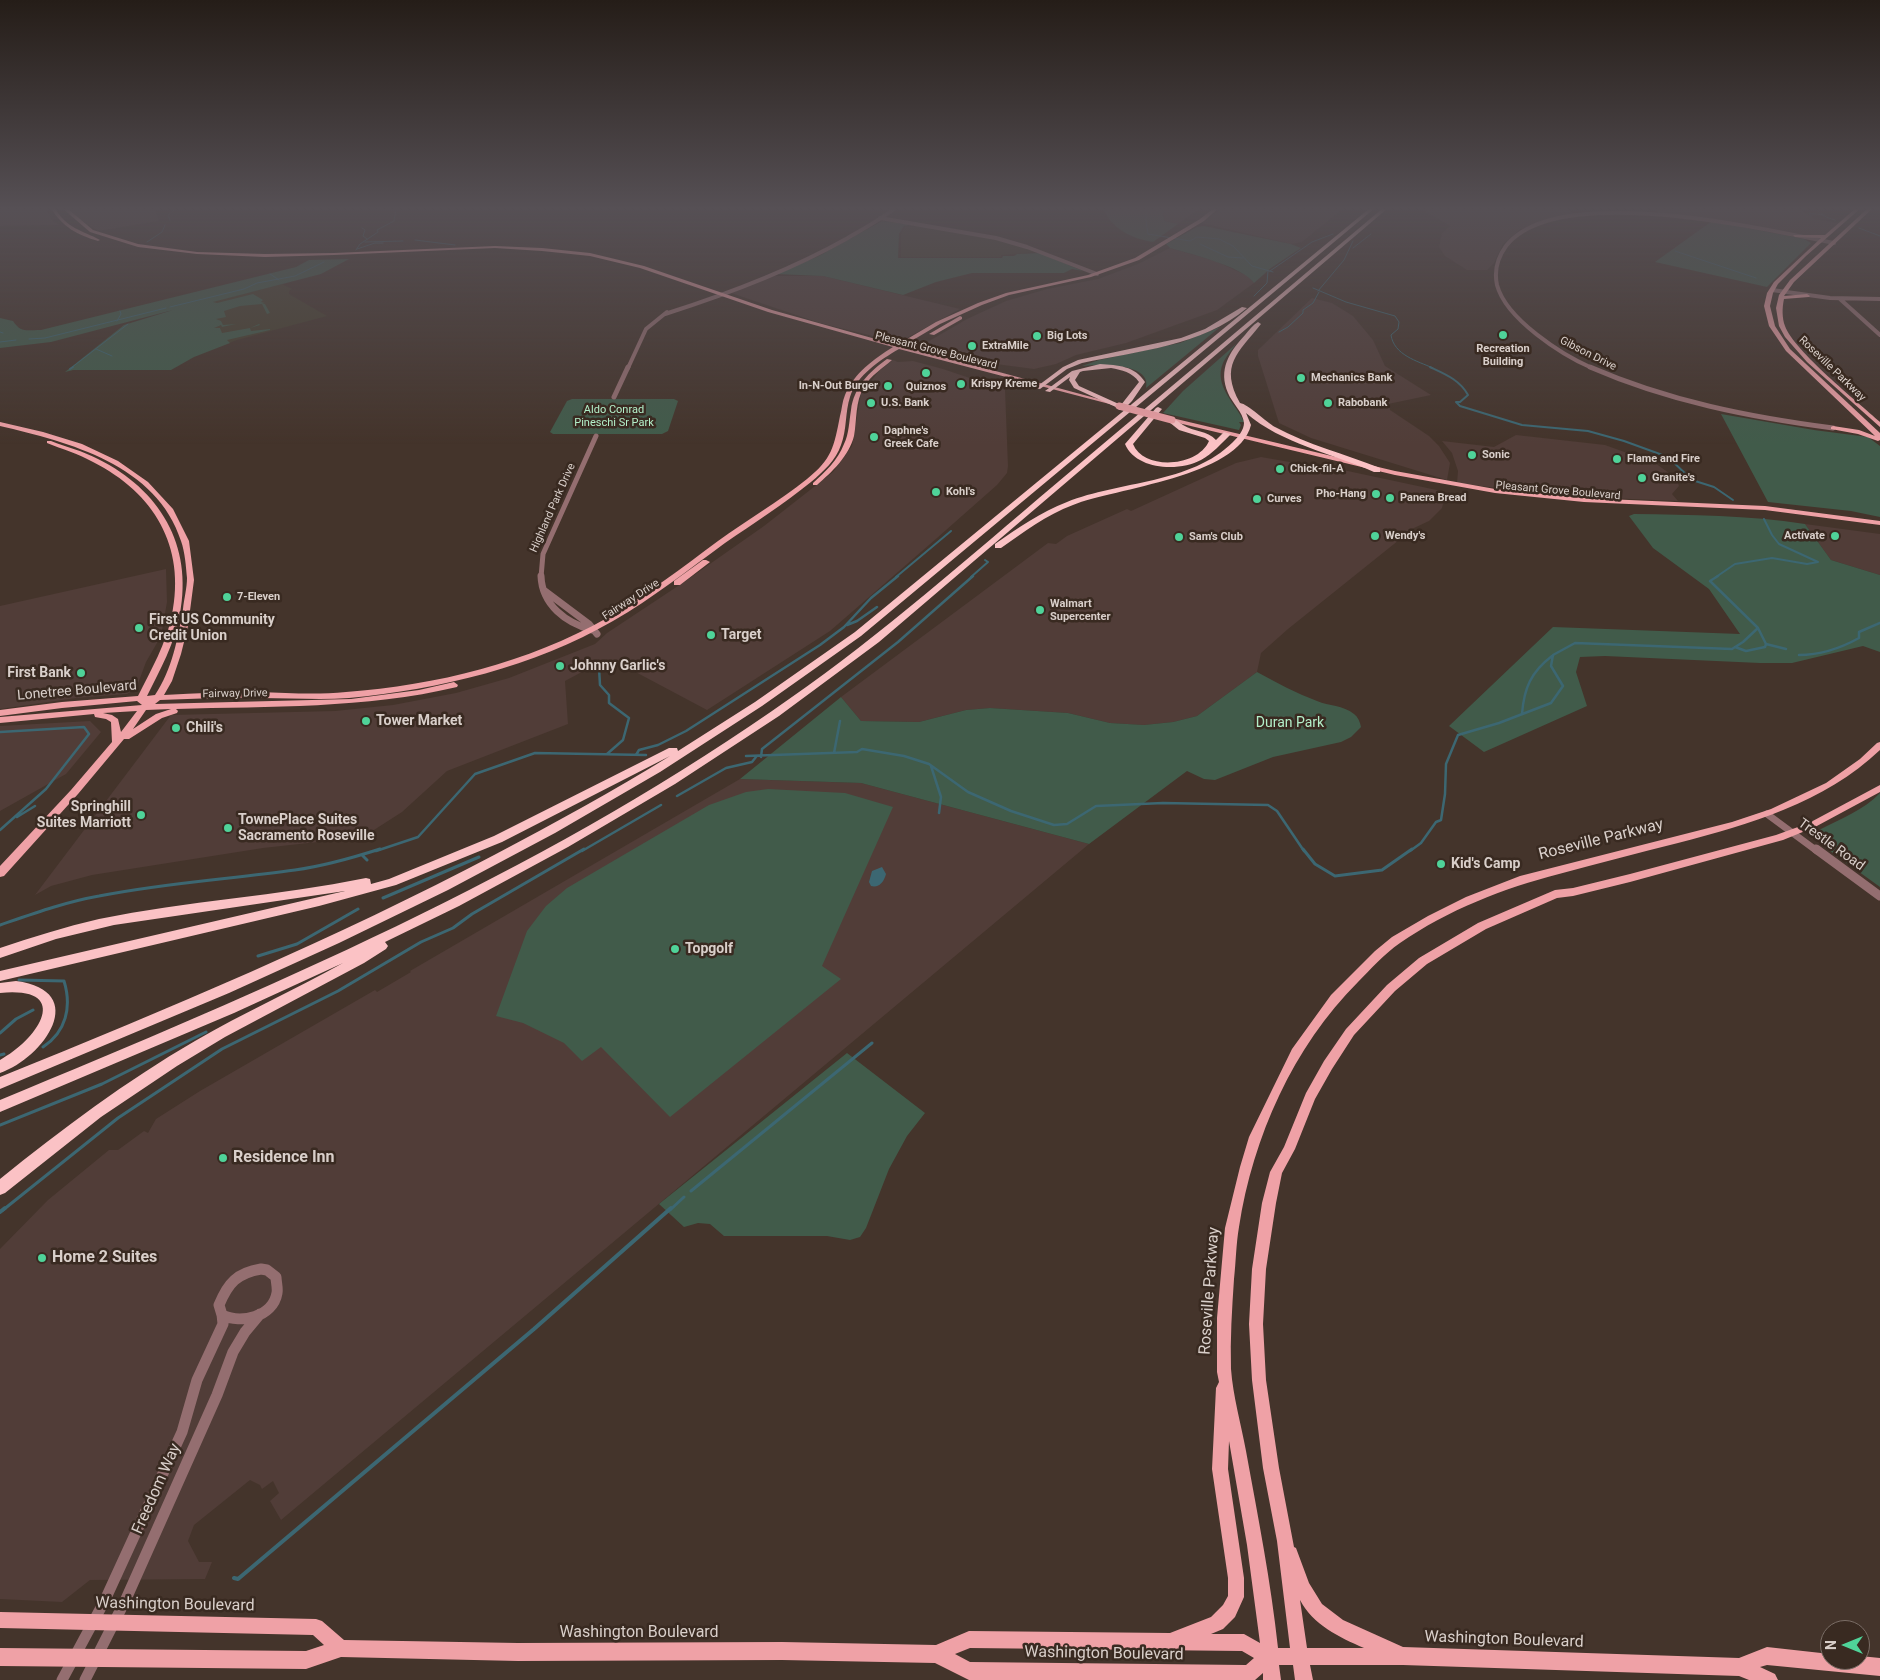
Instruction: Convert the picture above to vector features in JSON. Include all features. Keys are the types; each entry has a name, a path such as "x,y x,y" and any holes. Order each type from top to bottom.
{"highway":[{"path":"0,1083 86,1049 229,988 384,917 513,852 638,780 789,684 858,634 1278,286"},
{"path":"911,611 1293,286"},
{"path":"1040,386 1065,368 1080,361 1170,343 1194,336 1271,292"},
{"path":"0,1106 233,1008 428,917 588,832 672,781 808,692 982,557 1046,514 1087,497 1198,469 1218,458 1248,428 1248,421 1230,392 1226,374 1228,362 1252,330 1283,295"},
{"path":"1050,389 1077,371 1095,367 1115,367 1133,373 1141,380 1140,387 1107,423 1104,431"},
{"path":"1077,371 1072,378 1074,385 1119,406"},
{"path":"1194,371 1133,437 1129,447 1133,453 1147,460 1172,464 1196,460 1227,434"},
{"path":"1230,392 1252,414 1282,433 1377,470"},
{"path":"1172,420 1182,428 1208,436 1213,441 1209,450"},
{"path":"0,976 319,902 392,882 498,839 737,718"},
{"path":"0,954 53,935 113,921 321,891 387,877 433,864"},
{"path":"0,1188 94,1114 170,1063 253,1015 363,957 428,917"},
{"path":"0,988 18,987 33,989 44,994 49,1004 50,1015 43,1031 32,1045 0,1068"}],"main road":[{"name":"Pleasant Grove Boulevard","path":"687,286 897,350"},
{"name":"Pleasant Grove Boulevard","path":"690,286 764,315 1040,386"},
{"name":"Fairway Drive","path":"157,698 252,695 325,696 411,687 492,668 595,632 809,480 826,464 840,441 847,397 854,383 865,370 938,323 970,308 1039,286"},
{"path":"1772,290 1775,286"},
{"path":"1783,295 1789,286"},
{"path":"1789,286 1807,296"},
{"name":"Roseville Parkway","path":"1772,290 1767,302 1768,313 1779,340 1800,363 1858,417 1877,432 1880,439"},
{"name":"Fairway Drive","path":"142,704 194,706 331,704 410,695 502,672 551,654 623,620 803,493 831,469 842,455 849,439 856,399 861,386 877,369 897,350 907,349 960,318 1014,296 1011,294"},
{"path":"1783,295 1807,296"},
{"name":"Roseville Parkway","path":"1783,295 1780,317 1782,326 1792,343 1809,361 1880,425"},
{"path":"970,308 996,302"},
{"path":"764,315 791,321 798,320"},
{"name":"Pleasant Grove Boulevard","path":"907,349 1050,389 1105,401"},
{"name":"Pleasant Grove Boulevard","path":"1119,406 1374,475 1436,488 1524,501 1612,507 1733,511 1799,518 1880,530"},
{"path":"1833,428 1858,427 1860,425 1858,417"},
{"path":"0,424 65,440 96,452 123,466 145,482 171,510 185,538 189,557 191,585 187,615 173,667 157,698 142,704"},
{"path":"1833,428 1877,432"},
{"path":"1833,428 1868,434 1880,439"},
{"path":"0,429 56,444 87,455 114,470 146,495 160,513 174,541 179,568 178,606 171,632 142,704 117,743 0,873"},
{"name":"Pleasant Grove Boulevard","path":"1240,438 1252,438 1377,470 1452,484 1522,494 1584,500 1780,509 1880,523"},
{"path":"114,470 123,466"},
{"path":"1612,507 1618,504 1663,506 1670,503"},
{"path":"685,577 686,572 719,548 730,537"},
{"name":"Lonetree Boulevard","path":"0,713 77,704 142,704"},
{"name":"Lonetree Boulevard","path":"0,720 142,704"},
{"path":"117,743 159,716 194,706"},
{"path":"79,712 114,719 117,743"},
{"name":"Roseville Parkway","path":"1272,1680 1268,1657 1267,1626 1255,1545 1224,1372 1224,1318 1232,1228 1246,1167 1255,1138 1289,1063 1336,998 1379,954 1396,940 1432,919 1470,900 1524,879 1725,827 1767,814 1829,785 1863,761 1880,745"},
{"path":"1304,1680 1285,1541 1259,1380 1256,1324 1259,1269 1269,1202 1276,1172 1289,1149 1299,1120 1320,1078 1350,1032 1375,1003 1407,974 1438,951 1482,926 1555,894 1573,892 1656,871 1759,844 1792,833 1812,826 1880,788"},
{"path":"1170,1642 1217,1623 1229,1611 1236,1597 1236,1578 1220,1469 1224,1372"},
{"path":"1285,1541 1309,1600 1319,1613 1334,1623 1403,1656"},
{"name":"Washington Boulevard","path":"0,1620 316,1626 341,1648"},
{"name":"Washington Boulevard","path":"0,1657 306,1660 341,1648 518,1652 936,1654 969,1639 1244,1643 1268,1657 1403,1656 1739,1667 1769,1680"},
{"name":"Washington Boulevard","path":"936,1654 969,1671 1238,1674 1249,1674 1268,1657"},
{"name":"Washington Boulevard","path":"1739,1667 1767,1656 1880,1667"}],"street":[{"path":"614,397 646,330 665,314 738,286"},
{"name":"Gibson Drive","path":"1499,286 1506,303 1527,326 1556,348 1593,368 1651,391 1704,406 1766,419 1833,428"},
{"path":"1772,290 1783,295"},
{"path":"1807,296 1840,299 1880,299"},
{"path":"1840,299 1880,336"},
{"name":"Highland Park Drive","path":"595,632 580,628 557,612 546,600 539,573 543,554 596,436"},
{"name":"Trestle Road","path":"1767,814 1880,896"},
{"path":"261,1269 267,1270 276,1277 278,1288 273,1302 260,1314 238,1322 226,1318 222,1314 220,1302 226,1288 239,1277 261,1269"},
{"name":"Freedom Way","path":"62,1680 93,1622 182,1432 197,1380 222,1324 222,1314"},
{"name":"Freedom Way","path":"85,1680 217,1395 223,1372 237,1342 260,1314"}],"shaded area":[{"path":"272,286 287,286 292,289 289,291 289,294 327,316 224,345 174,311"},
{"path":"747,286 866,286 960,309 901,341 893,341 820,323 731,293"},
{"path":"1060,286 1249,286 1217,310 1126,343 1076,355 1056,364 1034,369 996,364 992,367 925,350 924,344 967,319 1006,301"},
{"path":"1312,298 1332,303 1353,316 1373,340 1385,366 1431,395 1388,404 1390,410 1429,436 1439,446 1450,463 1447,480 1311,438 1279,423 1258,356 1258,350"},
{"path":"893,360 898,362 913,361 943,369 1005,390 1007,473 997,485 830,631 707,710 613,660 595,665 565,681 568,724 447,771 402,812 363,837 263,848 92,875 51,886 35,895 171,715 335,711 393,705 456,693 509,678 595,644 607,633 764,526 833,472 852,446 861,394 879,371"},
{"path":"1516,435 1605,445 1655,463 1676,478 1679,486 1672,494 1678,501 1561,496 1457,483 1458,471 1452,453 1442,441 1494,447"},
{"path":"1261,457 1323,470 1343,470 1446,492 1442,508 1429,521 1414,528 1288,629 1261,653 1257,672 1197,716 1173,722 1144,725 1110,723 1068,713 990,708 966,710 919,722 861,721 841,697 1048,543 1056,544 1067,536 1127,509 1131,511 1236,463"},
{"path":"1805,524 1880,534 1880,575 1831,560"},
{"path":"166,569 167,602 161,636 146,662 136,689 127,694 76,698 0,709 0,606"},
{"path":"90,721 101,732 66,774 0,811 0,726"},
{"path":"740,779 861,783 1089,844 281,1520 270,1501 279,1493 273,1481 262,1489 260,1485 250,1480 194,1525 188,1541 199,1562 212,1562 205,1579 90,1580 62,1602 0,1599 0,1249 48,1200 109,1150 118,1150 144,1131 148,1133 156,1119 200,1091 375,990 377,992"}],"green space":[{"path":"217,286 273,286 213,302 217,303 253,294 263,300 261,302 265,303 240,306 224,311 226,317 216,319 221,321 223,325 236,324 222,327 221,325 214,328 220,328 222,333 250,328 251,331 270,329 227,340 230,343 194,357 171,370 73,370 65,372 124,325 173,310 51,342 0,348 0,318 13,321 24,330 41,330"},
{"path":"867,286 925,286 903,295"},
{"path":"262,304 265,304 270,313 267,314"},
{"path":"1220,327 1146,388 1146,380 1141,373 1133,369 1111,365 1082,366 1099,360 1180,343"},
{"path":"1236,344 1224,360 1221,380 1227,395 1244,422 1239,422 1241,425 1239,430 1163,413 1183,391"},
{"name":"Aldo Conrad Pineschi Sr Park","path":"572,399 674,399 678,401 668,431 662,434 553,434 550,432 567,401"},
{"path":"1721,414 1868,437 1880,446 1880,517 1851,511 1768,502"},
{"path":"1634,514 1741,517 1805,524 1831,560 1880,575 1880,652 1863,646 1792,663 1605,656 1580,657 1576,672 1587,706 1484,752 1449,726 1553,627 1740,634 1709,589 1653,548 1629,516"},
{"name":"Duran Park","path":"1257,672 1309,698 1350,711 1357,717 1361,727 1351,737 1341,742 1273,757 1215,780 1204,779 1187,771 1089,844 861,783 740,779 841,697 861,721 919,722 966,710 990,708 1068,713 1110,723 1144,725 1173,722 1197,716"},
{"name":"Topgolf","path":"768,789 845,793 893,807 822,966 841,979 670,1117 601,1047 582,1061 564,1043 523,1023 496,1016 527,931 546,906 567,888 709,805 746,792"},
{"path":"1880,793 1880,887 1826,848 1818,841 1816,835 1819,830 1859,809"},
{"path":"847,1053 925,1113 907,1136 889,1169 866,1228 860,1237 850,1240 827,1236 724,1236 710,1224 698,1223 684,1227 659,1204"}],"water":[{"path":"882,867 886,874 884,880 879,885 871,886 869,882 872,871"}],"waterway":[{"path":"170,307 250,286"},
{"path":"1254,296 1264,286"},
{"path":"1319,290 1322,286"},
{"path":"1313,288 1319,290"},
{"path":"1319,290 1346,302 1395,316 1399,322 1398,329 1391,335 1397,348 1413,360 1433,368"},
{"path":"1279,332 1288,327 1303,313 1303,310 1313,303 1319,292"},
{"path":"118,320 166,308"},
{"path":"118,320 121,314 120,311"},
{"path":"29,339 45,338 118,320"},
{"path":"71,368 128,324"},
{"path":"0,342 16,340"},
{"path":"96,349 112,356"},
{"path":"1430,367 1452,378 1465,390 1468,395 1460,402 1456,402 1460,406 1522,425 1588,431 1624,441 1668,457 1692,480 1714,487 1733,500"},
{"path":"1716,577 1735,564 1772,558 1807,564 1818,562 1779,544 1764,519"},
{"path":"896,577 951,531"},
{"path":"971,577 988,562 985,560"},
{"path":"636,755 639,750 658,745 686,731 820,645 844,627 871,598 898,576"},
{"path":"761,755 762,749 898,642 973,576"},
{"path":"1718,576 1710,581 1758,628"},
{"path":"847,625 857,621 877,607"},
{"path":"1799,655 1822,652 1845,645 1859,638 1859,632 1880,623"},
{"path":"1735,647 1758,628"},
{"path":"1758,628 1766,644"},
{"path":"1410,851 1421,843 1436,822 1441,820 1445,794 1446,764 1458,735 1499,723 1551,703 1563,686 1551,666 1553,655 1575,643 1732,649 1735,647"},
{"path":"1735,647 1746,651 1765,647 1766,644"},
{"path":"1766,644 1786,649"},
{"path":"1522,714 1530,681 1539,668 1552,656"},
{"path":"599,668 600,685 609,695 609,703 629,718 623,740 607,754"},
{"path":"834,753 840,721"},
{"path":"0,732 84,727 89,734 46,789 0,830"},
{"path":"834,753 857,752 862,749 904,756 929,764 968,792 1011,811 1054,825 1067,824 1096,806 1163,803 1268,805 1277,811 1304,851"},
{"path":"376,851 418,837 475,774 535,753 636,755"},
{"path":"761,755 834,753"},
{"path":"636,755 646,755"},
{"path":"746,756 761,755"},
{"path":"677,796 726,768 752,762 756,757"},
{"path":"931,766 941,797 939,813"},
{"path":"582,851 661,805"},
{"path":"17,817 35,806"},
{"path":"0,925 86,899 147,888 306,868 380,849"},
{"path":"3,1210 118,1118 222,1049 338,991 421,942 453,928 472,914 584,849"},
{"path":"1303,849 1315,864 1335,876 1382,870 1412,849"},
{"path":"362,855 367,860"},
{"path":"383,898 479,857"},
{"path":"258,956 297,944 358,909"},
{"path":"19,980 64,981 67,1000 65,1018 57,1034 43,1047"},
{"path":"0,1033 16,1019 33,1010"},
{"path":"0,1125 102,1084 206,1032"},
{"path":"691,1191 872,1043"},
{"path":"0,1055 4,1054"},
{"path":"670,1210 684,1197"},
{"path":"0,1212 5,1208"},
{"path":"234,1578 238,1579 534,1329 671,1208"}],"place":[{"name":"Recreation Building","path":"1503,335"},
{"name":"Big Lots","path":"1037,336"},
{"name":"ExtraMile","path":"972,346"},
{"name":"Quiznos","path":"926,373"},
{"name":"Mechanics Bank","path":"1301,378"},
{"name":"Krispy Kreme","path":"961,384"},
{"name":"In-N-Out Burger","path":"888,386"},
{"name":"U.S. Bank","path":"871,403"},
{"name":"Rabobank","path":"1328,403"},
{"name":"Daphne's Greek Cafe","path":"874,437"},
{"name":"Sonic","path":"1472,455"},
{"name":"Flame and Fire","path":"1617,459"},
{"name":"Chick-fil-A","path":"1280,469"},
{"name":"Granite's","path":"1642,478"},
{"name":"Kohl's","path":"936,492"},
{"name":"Pho-Hang","path":"1376,494"},
{"name":"Panera Bread","path":"1390,498"},
{"name":"Curves","path":"1257,499"},
{"name":"Wendy's","path":"1375,536"},
{"name":"Actívate","path":"1835,536"},
{"name":"Sam's Club","path":"1179,537"},
{"name":"7-Eleven","path":"227,597"},
{"name":"Walmart Supercenter","path":"1040,610"},
{"name":"First US Community Credit Union","path":"139,628"},
{"name":"Target","path":"711,635"},
{"name":"Johnny Garlic's","path":"560,666"},
{"name":"First Bank","path":"81,673"},
{"name":"Tower Market","path":"366,721"},
{"name":"Chili's","path":"176,728"},
{"name":"Springhill Suites Marriott","path":"141,815"},
{"name":"TownePlace Suites Sacramento Roseville","path":"228,828"},
{"name":"Kid's Camp","path":"1441,864"},
{"name":"Topgolf","path":"675,949"},
{"name":"Residence Inn","path":"223,1158"},
{"name":"Home 2 Suites","path":"42,1258"}]}
